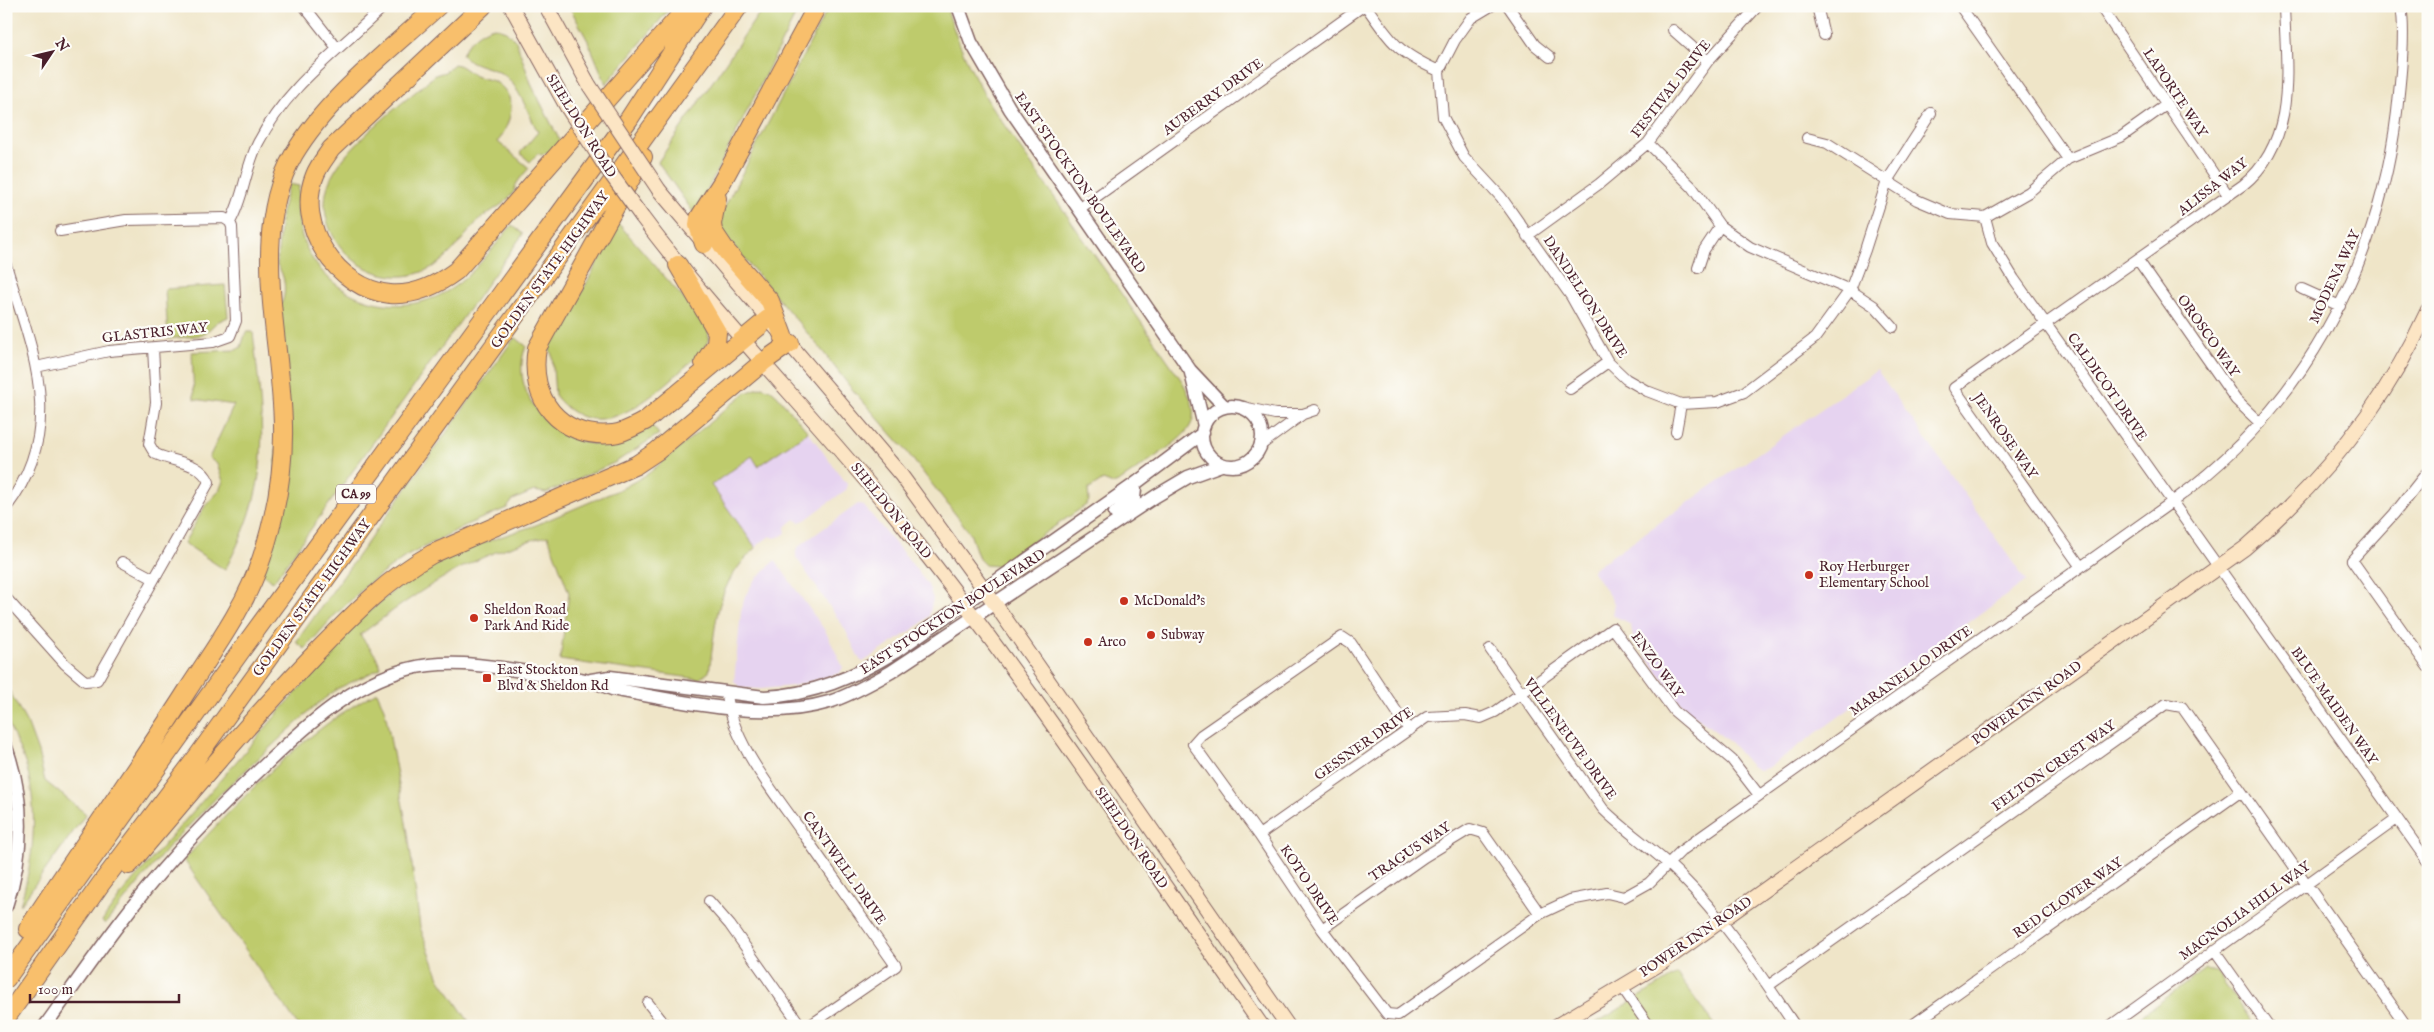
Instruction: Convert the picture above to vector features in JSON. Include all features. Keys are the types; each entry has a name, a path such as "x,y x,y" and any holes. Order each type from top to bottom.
{"highway":[{"path":"6,964 68,866 154,743 235,617 261,560 277,502 282,464 282,401 270,236 282,181 292,157 309,130 330,107 438,6"},
{"path":"483,6 332,149 315,176 311,191 312,222 324,251 346,276 374,290 389,294 408,294 442,281 456,271 677,19 692,6"},
{"name":"GOLDEN STATE HIGHWAY","path":"6,979 237,656 629,119 702,6"},
{"name":"GOLDEN STATE HIGHWAY","path":"6,1018 100,885 203,749 739,6"},
{"path":"704,244 698,225 699,218 722,182 817,6"},
{"path":"684,84 537,348 536,378 547,406 556,418 568,427 582,433 614,434 630,429 645,421 768,319"},
{"path":"100,885 125,869 246,727 353,614 401,572 432,554 636,465 657,451 787,340 770,302 727,252 713,231 712,224 722,182"},
{"path":"678,265 717,332 716,344 693,380"}],"main road":[{"name":"SHELDON ROAD","path":"511,6 567,107 605,166 642,217 678,265 870,484 964,602 1039,703 1262,1026"},
{"name":"SHELDON ROAD","path":"546,6 589,85 659,190 901,475 984,588 1288,1026"},
{"name":"POWER INN ROAD","path":"1556,1026 1622,987 1720,922 2245,548 2276,521 2333,462 2366,418 2396,373 2428,310"}],"street":[{"path":"304,6 337,48"},
{"path":"60,231 126,220 224,218 230,222 238,209 257,144 269,124 302,80 384,6"},
{"name":"EAST STOCKTON BOULEVARD","path":"958,6 970,42 986,71 1190,370 1224,406"},
{"path":"1365,6 1392,43 1411,58 1439,71 1456,40 1472,18 1491,6"},
{"name":"AUBERRY DRIVE","path":"1079,209 1365,6"},
{"path":"1508,6 1535,45 1550,57"},
{"name":"FESTIVAL DRIVE","path":"1527,236 1599,184 1648,143 1708,61 1758,6"},
{"path":"1817,6 1824,35"},
{"path":"1960,6 2068,159"},
{"name":"LAPORTE WAY","path":"2100,6 2228,195"},
{"name":"ALISSA WAY","path":"2045,324 2228,195 2252,177 2264,164 2280,133 2287,80 2284,6"},
{"name":"MODENA WAY","path":"2172,502 2208,474 2260,423 2301,371 2340,306 2362,258 2375,220 2392,156 2401,80 2401,6"},
{"path":"1673,30 1708,61"},
{"name":"DANDELION DRIVE","path":"1439,71 1443,117 1464,157 1501,197 1570,296 1608,362 1626,378 1647,391 1681,404 1717,402 1744,392 1815,338 1850,290 1887,180 1931,113"},
{"path":"1807,138 1827,143 1917,200 1950,214 1985,217 2028,192 2068,159 2121,137 2166,105"},
{"path":"1648,143 1692,187 1720,226 1750,247 1850,290 1874,306 1893,327"},
{"name":"CALDICOT DRIVE","path":"1985,217 1992,244 2045,324 2218,567"},
{"name":"GLASTRIS WAY","path":"36,367 109,351 202,345 230,336 236,321 230,222"},
{"path":"1698,268 1704,250 1720,226"},
{"name":"OROSCO WAY","path":"2138,260 2236,400 2260,423"},
{"path":"6,265 36,367 41,396 38,440 27,474 6,508"},
{"path":"2302,289 2340,306"},
{"name":"JENROSE WAY","path":"2045,324 1954,388 2081,567"},
{"path":"6,598 65,664 85,681 97,680 209,482 206,474 182,461 155,453 149,444 156,402 153,348"},
{"path":"1570,389 1608,362"},
{"name":"EAST STOCKTON BOULEVARD","path":"591,680 610,677 748,697 786,696 835,684 857,675 895,652 1132,486 1204,430 1190,370"},
{"path":"1676,432 1681,404"},
{"path":"1303,414 1276,414 1243,407 1224,406 1208,417 1204,430 1205,448 1209,455 1221,465 1236,465 1249,461 1261,445 1303,414 1315,410"},
{"path":"1243,407 1257,419 1261,427 1261,445"},
{"name":"EAST STOCKTON BOULEVARD","path":"44,1026 101,948 173,858 240,788 312,721 339,701 386,676 434,664 490,666 591,680 612,689 728,708 762,712 801,709 830,701 858,690 891,672 1188,476 1221,465"},
{"path":"2426,477 2352,560 2428,667"},
{"path":"1058,561 1074,541 1131,502 1135,493 1132,486"},
{"name":"MARANELLO DRIVE","path":"1668,864 1681,851 2172,502"},
{"path":"122,562 154,579"},
{"name":"BLUE MAIDEN WAY","path":"2218,567 2428,862"},
{"name":"ENZO WAY","path":"1521,694 1613,628 1674,711 1732,760 1759,795"},
{"name":"KOTO DRIVE","path":"1409,730 1351,643 1342,638 1200,735 1193,744 1259,835 1322,929 1387,1014 1398,1015 1540,914 1570,900 1607,893 1624,897 1649,882 1668,864"},
{"name":"VILLENEUVE DRIVE","path":"1490,649 1602,808 1620,826 1668,864 1720,922 1795,1026"},
{"name":"CANTWELL DRIVE","path":"727,693 728,708 747,749 761,773 896,966 809,1026"},
{"name":"GESSNER DRIVE","path":"1259,835 1427,717 1464,716 1481,718 1495,712 1521,694"},
{"name":"FELTON CREST WAY","path":"1768,986 2166,704 2182,707 2403,1021 2402,1026"},
{"path":"6,747 16,780 20,828 16,871 6,906"},
{"name":"RED CLOVER WAY","path":"1911,1026 2240,792"},
{"name":"MAGNOLIA HILL WAY","path":"2110,1026 2397,819"},
{"name":"TRAGUS WAY","path":"1322,929 1424,858 1470,829 1483,834 1540,914"},
{"path":"709,902 730,925 801,1026"},
{"path":"2214,950 2268,1026"},
{"path":"1622,987 1649,1026"},
{"path":"648,1003 666,1026"}],"shaded area":[{"name":"Roy Herburger Elementary School","path":"1877,370 2026,581 1768,768 1759,770 1751,766 1731,743 1687,710 1673,694 1633,637 1631,626 1612,615 1614,603 1592,570"},
{"path":"808,432 847,484 847,489 805,520 799,522 795,519 785,527 786,533 775,538 770,536 756,548 711,485 752,456 759,465"},
{"path":"858,504 863,505 905,555 928,585 933,599 929,616 918,626 863,662 860,660 845,629 796,557 796,551 799,546"},
{"path":"775,560 826,632 843,667 840,673 793,686 761,689 740,688 734,681 741,612 745,596 754,581"}],"green space":[{"path":"569,6 672,6 606,84 588,41"},
{"path":"764,6 800,6 696,212 693,212 658,162"},
{"path":"829,6 946,6 966,58 991,106 1182,381 1192,405 1192,422 1182,437 1120,481 1113,484 1103,480 1088,490 1089,501 1086,505 997,566 985,565 979,559 970,533 904,448 851,388 820,348 721,231 720,219 722,212"},
{"path":"494,27 506,31 516,41 532,86 560,141 551,151 541,155 538,153 530,162 520,153 538,132 514,85 504,75 472,62 462,55 475,37"},
{"path":"454,64 475,76 497,83 504,89 509,96 511,111 506,127 498,142 529,168 516,184 514,192 510,197 480,219 440,262 422,272 401,276 380,273 361,265 345,252 333,236 326,217 325,196 332,176 340,163 364,136 435,75 445,72"},
{"path":"289,184 299,186 300,228 304,242 314,260 326,276 342,288 359,297 378,303 398,305 438,296 460,283 512,225 523,234 273,582 262,573 274,540 280,307 284,297 284,280 277,265 281,213"},
{"path":"618,223 705,323 708,337 703,351 651,396 632,409 612,417 592,419 573,412 555,395 552,355 549,348 554,337 563,328"},
{"path":"225,285 228,317 217,322 203,335 168,339 165,289"},
{"path":"246,332 253,332 260,396 261,461 251,512 225,570 184,543 205,506 219,491 223,481 217,464 209,458 234,405 194,399 192,352 236,350 241,347"},
{"path":"515,337 526,346 522,366 524,385 532,403 544,419 560,432 578,440 598,444 617,443 626,440 651,425 659,434 616,462 546,493 534,491 513,500 507,508 468,524 405,557 369,583 333,617 305,649 296,642"},
{"path":"762,387 771,390 777,395 808,432 758,466 752,456 711,485 756,548 742,562 725,590 716,620 709,672 699,679 560,660 569,593 548,536 496,552 427,588 360,635 376,656 381,668 337,689 315,706 221,793 171,844 105,924 102,921 124,891 299,689 325,664 332,648 364,616 397,588 433,565 473,546 536,525 623,488 649,473 745,393"},
{"path":"6,685 28,725 38,752 45,781 86,814 20,905 31,855 33,803 27,769 6,715"},
{"path":"377,692 385,711 408,833 420,927 439,978 472,1026 298,1026 184,860 250,791 299,746 350,708"},
{"path":"2206,969 2216,971 2255,1026 2127,1026"},
{"path":"1677,974 1715,1026 1591,1026"}],"place":[{"name":"Roy Herburger Elementary School","path":"1809,575"},
{"name":"McDonald's","path":"1124,601"},
{"name":"Sheldon Road Park And Ride","path":"474,618"},
{"name":"Subway","path":"1151,635"},
{"name":"Arco","path":"1088,642"},
{"name":"East Stockton Blvd & Sheldon Rd","path":"487,678"}]}
